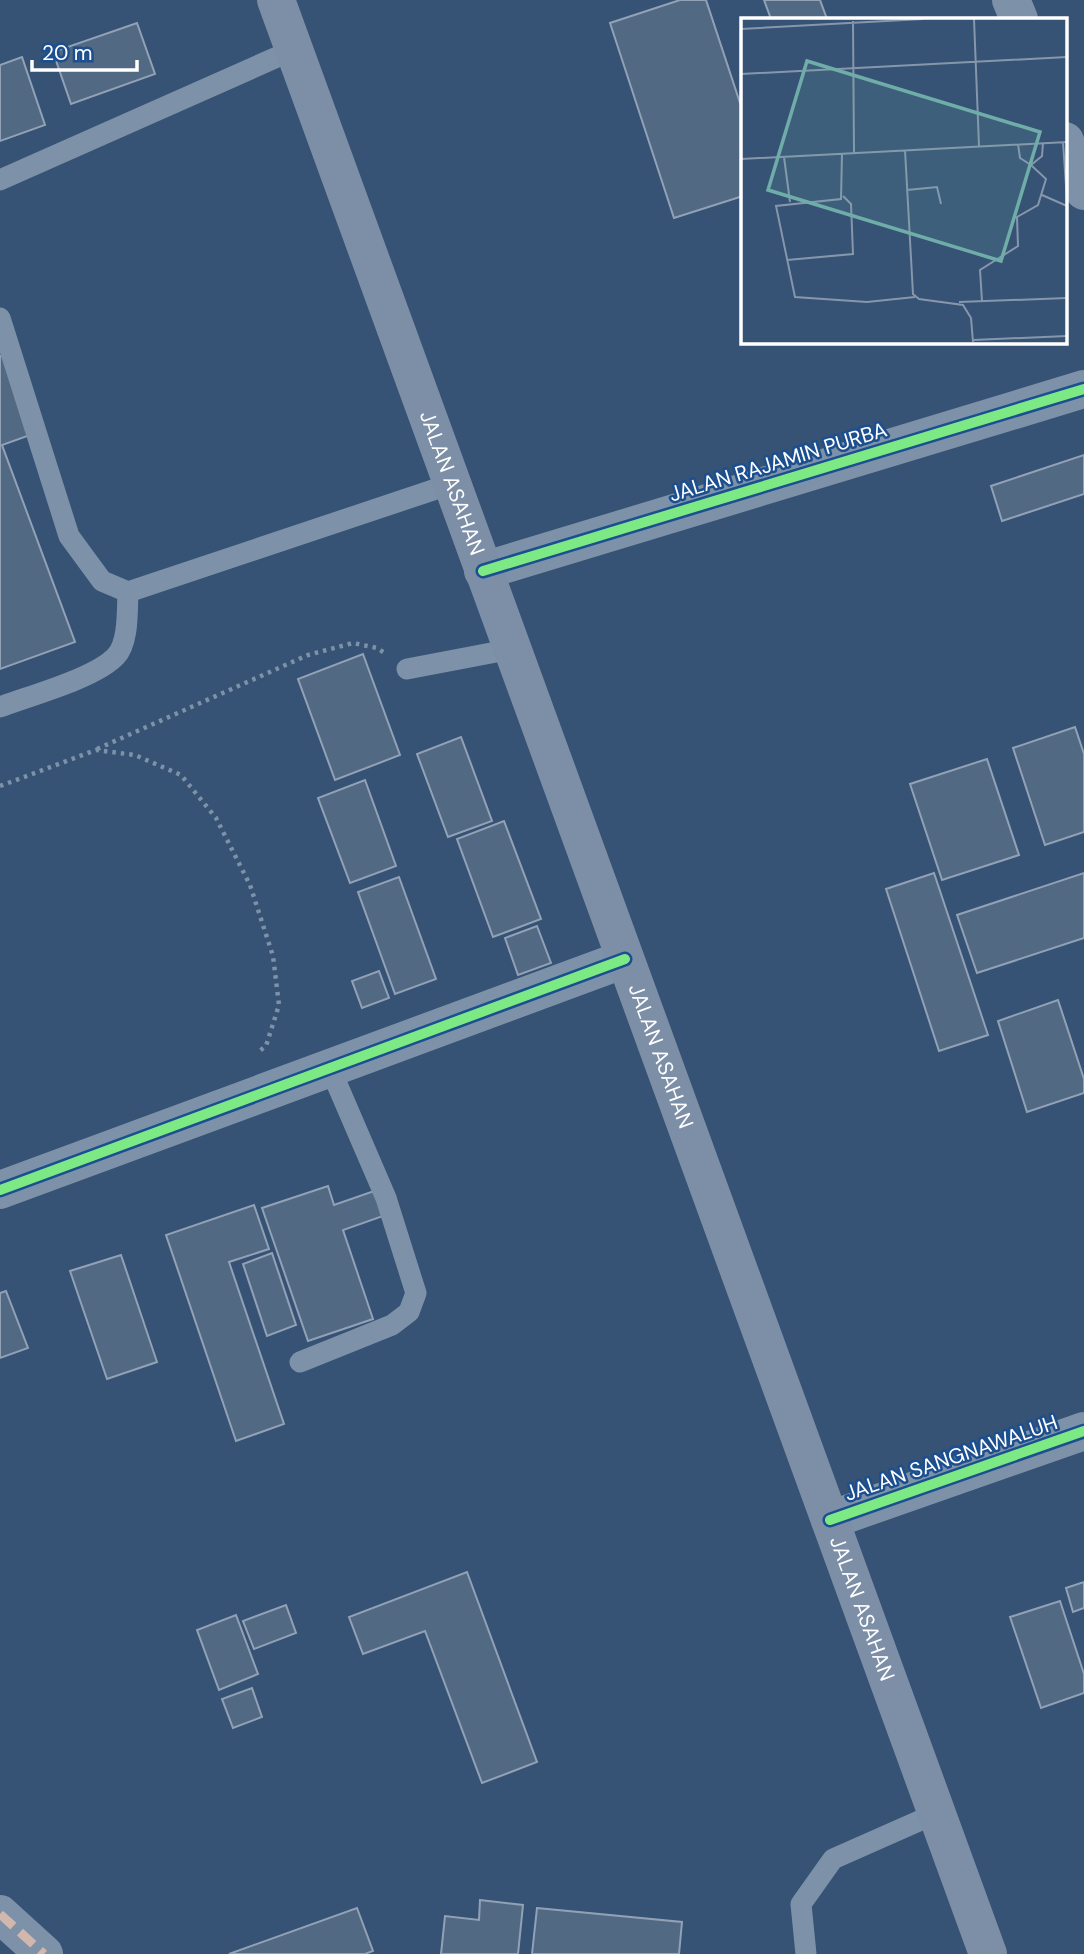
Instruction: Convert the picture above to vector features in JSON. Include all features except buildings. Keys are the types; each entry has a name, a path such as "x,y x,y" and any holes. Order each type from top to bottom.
{"main road":[{"name":"JALAN ASAHAN","path":"276,0 988,1954"}],"street":[{"path":"1011,0 1018,18"},
{"path":"1066,144 1084,191"},
{"name":"JALAN RAJAMIN PURBA","path":"484,571 1084,390"},
{"path":"0,1190 625,958"},
{"name":"JALAN SANGNAWALUH","path":"830,1520 1084,1431"},
{"path":"0,1914 44,1954"}],"lane":[{"path":"0,180 293,50"},
{"path":"0,318 69,536 102,581 128,592 451,484"},
{"path":"0,707 90,673 117,656 127,628 128,592"},
{"path":"407,669 512,649"},
{"path":"300,1362 392,1325 410,1312 416,1293 386,1198 330,1068"},
{"path":"806,1954 801,1904 833,1858 937,1813"}],"path":[{"path":"0,786 96,750 308,655 353,643 377,648 407,669"},
{"path":"96,750 135,755 181,775 216,818 250,885 273,956 279,1005 266,1046 248,1060"}],"marked path":[{"path":"0,1914 44,1954"}],"cycle path":[{"path":"483,571 1084,389"},
{"path":"0,1190 625,959"},
{"path":"830,1520 1084,1431"}]}
